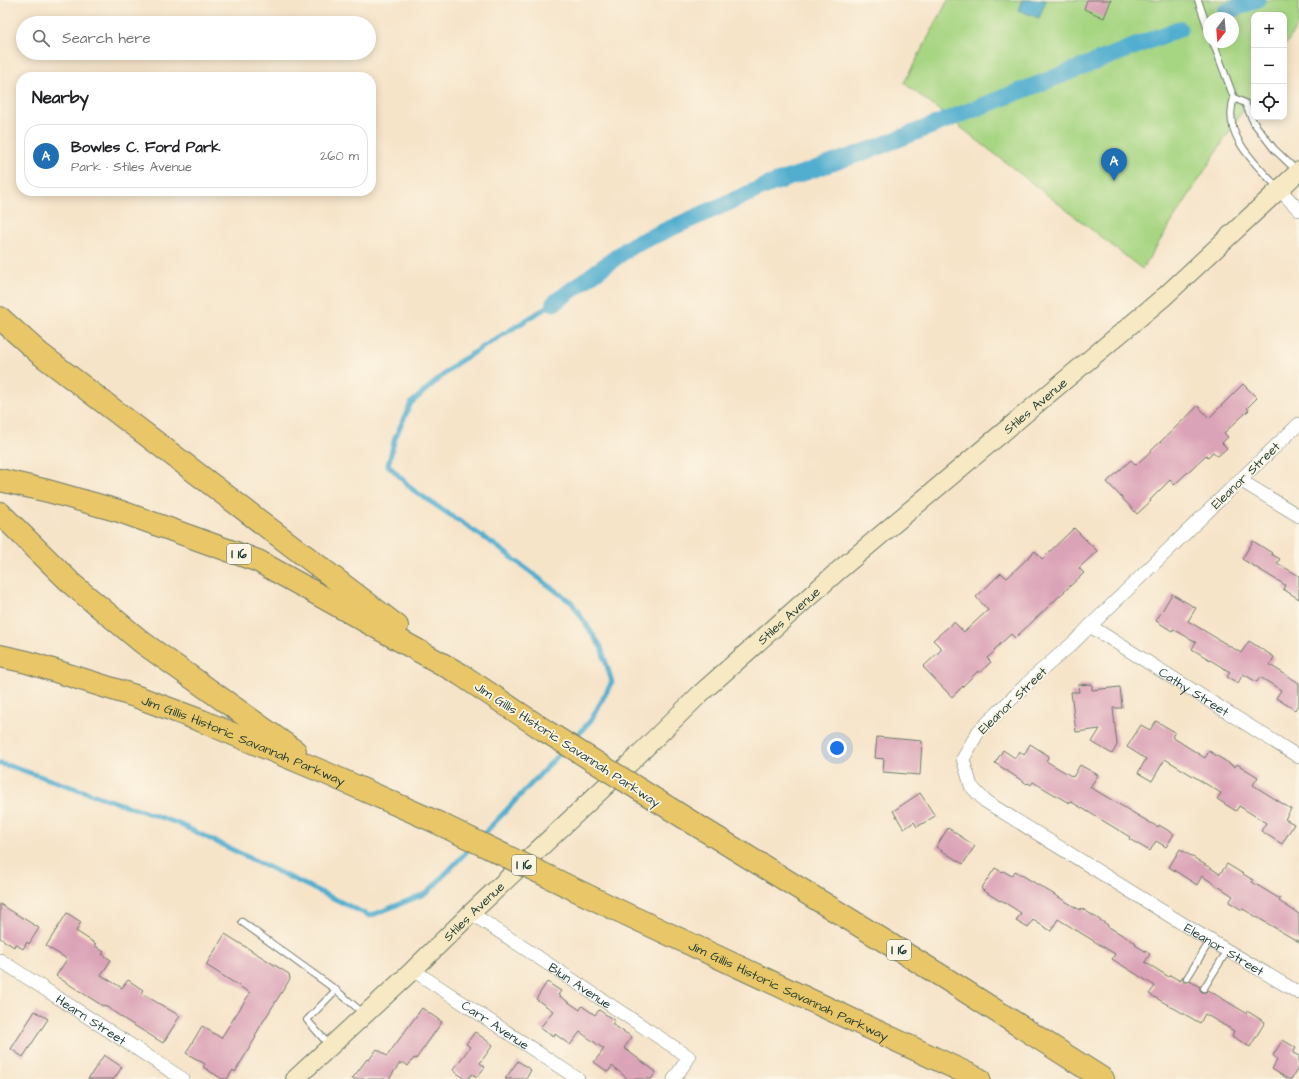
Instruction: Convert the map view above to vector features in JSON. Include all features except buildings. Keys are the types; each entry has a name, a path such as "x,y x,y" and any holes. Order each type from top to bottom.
{"highway":[{"path":"0,318 39,353 460,674"},
{"name":"Jim Gillis Historic Savannah Parkway","path":"0,480 48,491 119,511 258,561 460,674 544,730 936,972 1102,1079"},
{"path":"0,513 73,584 143,644 328,774"},
{"name":"Jim Gillis Historic Savannah Parkway","path":"0,656 27,662 135,696 202,721 328,774 436,822 613,908 978,1079"}],"street":[{"name":"Stiles Avenue","path":"295,1079 413,970 718,678 838,571 1165,296 1299,172"},
{"path":"1280,190 1299,210"},
{"name":"Eleanor Street","path":"1299,424 1073,644 1036,675 978,732 963,759 971,786 985,801 1210,941 1299,994"},
{"path":"1240,480 1299,516"},
{"name":"Cathy Street","path":"1090,626 1299,757"},
{"name":"Blun Avenue","path":"471,913 689,1057 674,1079"},
{"name":"Hearn Street","path":"0,960 183,1079"},
{"name":"Carr Avenue","path":"413,970 578,1079"}],"lane":[{"path":"1198,0 1203,15"},
{"path":"1215,48 1234,98 1231,106 1232,128 1242,148 1280,190"},
{"path":"1234,98 1245,103 1254,123 1266,139 1274,149 1299,172"},
{"path":"242,922 336,990 365,1014"},
{"path":"1187,978 1210,941"},
{"path":"1204,988 1227,950"},
{"path":"330,1046 307,1020 336,990"}],"green space":[{"path":"948,0 1299,0 1299,23 1287,42 1287,12 1251,12 1251,98 1142,269 904,83"}],"water":[{"path":"1022,0 1046,0 1039,18 1018,10"}],"waterway":[{"path":"1225,12 1257,0"},
{"path":"554,303 633,245 768,185 870,150 1179,29"},
{"path":"554,303 457,363 411,403 395,438 388,465 413,490 495,545 572,603 601,647 612,682 591,720 572,741"},
{"path":"480,838 564,749"},
{"path":"0,764 10,766 177,823 370,916 427,893 473,845"}],"place":[{"name":"Bowles C. Ford Park","path":"1114,181"}]}
